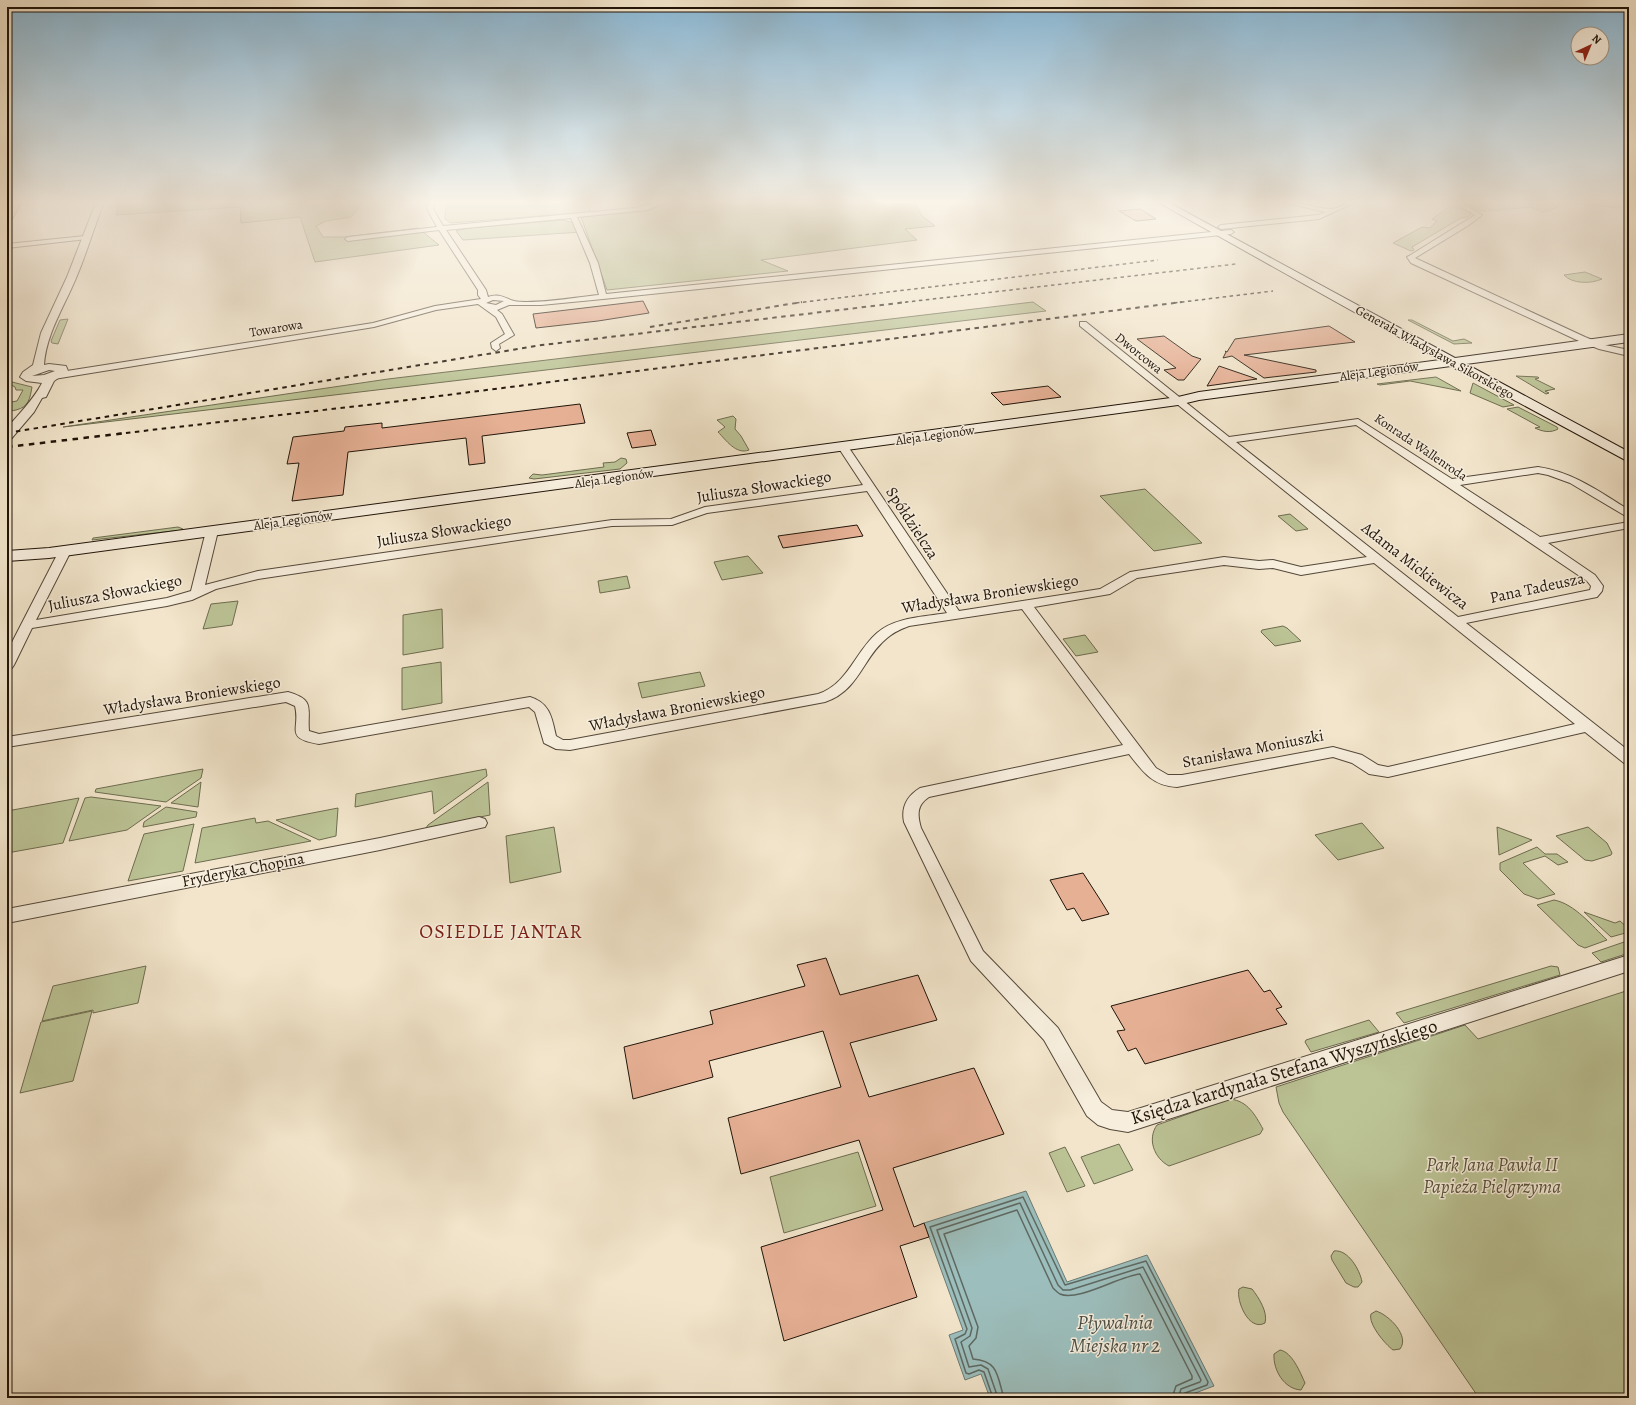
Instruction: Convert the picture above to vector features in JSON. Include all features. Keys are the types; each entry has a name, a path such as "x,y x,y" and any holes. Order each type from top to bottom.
{"main road":[{"name":"Generała Władysława Sikorskiego","path":"1287,266 1464,363 1629,458"},
{"name":"Aleja Legionów","path":"1597,345 1629,338"},
{"name":"Aleja Legionów","path":"7,561 57,552 1178,401 1206,401 1464,363 1597,345 1629,343"},
{"name":"Generała Władysława Sikorskiego","path":"1464,363 1629,447"},
{"name":"Aleja Legionów","path":"7,556 57,552"}],"street":[{"path":"33,375 38,366 38,355 42,350 45,337 76,266"},
{"path":"466,266 482,290 482,295 486,303 498,316 510,335 495,343 496,348"},
{"path":"595,266 603,297"},
{"path":"486,303 541,303 904,266"},
{"path":"1426,266 1597,345 1629,353"},
{"path":"737,274 752,282"},
{"path":"482,290 499,298 509,300 498,316"},
{"path":"486,303 499,298"},
{"name":"Towarowa","path":"56,372 98,368 374,325 428,310 456,305 486,303"},
{"name":"Dworcowa","path":"1083,324 1178,401"},
{"path":"42,350 46,353 48,363 56,372"},
{"path":"33,375 56,372"},
{"path":"7,436 30,409 38,396 42,394 49,380 56,372"},
{"path":"33,375 37,383 36,395 38,396"},
{"name":"Adama Mickiewicza","path":"1178,401 1629,759"},
{"name":"Konrada Wallenroda","path":"1228,440 1358,422 1538,541"},
{"name":"Spółdzielcza","path":"844,447 954,615"},
{"path":"1449,483 1538,470 1564,476 1629,515"},
{"name":"Juliusza Słowackiego","path":"27,625 167,602 188,597 197,592 225,582 258,575 612,523 672,522 705,510 870,487"},
{"path":"1538,541 1629,525"},
{"path":"197,592 212,531"},
{"name":"Pana Tadeusza","path":"1455,621 1584,597 1596,591 1596,583 1591,578 1538,541"},
{"path":"7,665 27,625 57,552"},
{"name":"Władysława Broniewskiego","path":"7,742 288,697 301,703 304,708 302,732 305,736 310,738 319,739 530,702 534,703 542,712 549,739 560,745 570,745 815,700 830,695 848,680 879,637 886,631 907,623 1108,592 1119,586 1127,578 1134,575 1224,561 1259,565 1273,564 1301,571 1376,558"},
{"name":"Stanisława Moniuszki","path":"1025,604 1132,748 1152,773 1163,780 1176,782 1333,752 1348,755 1382,773 1588,726"},
{"name":"Księdza kardynała Stefana Wyszyńskiego","path":"1132,748 933,789 919,795 914,801 910,813 913,828 977,956 1051,1034 1094,1109 1102,1118 1114,1122 1128,1122 1629,964"},
{"name":"Fryderyka Chopina","path":"7,916 380,844 479,823"}],"green space":[{"path":"598,266 775,266 788,271 607,290"},
{"path":"1585,272 1602,279 1593,282 1577,282 1567,278 1564,275"},
{"path":"1033,302 1046,311 63,427 388,379"},
{"path":"68,319 58,344 52,343 51,341 60,320"},
{"path":"1408,320 1412,320 1453,341 1464,339 1472,343 1454,344"},
{"path":"1516,376 1538,377 1539,378 1535,379 1555,389 1545,391 1549,393 1546,394"},
{"path":"1436,377 1461,391 1410,381 1380,385 1377,384"},
{"path":"12,382 32,387 28,402 24,407 12,411 7,409 11,402 17,401 23,390 16,390 15,387 9,384"},
{"path":"1473,383 1514,405 1503,407 1470,393"},
{"path":"1518,407 1557,427 1558,429 1544,431 1535,428 1540,427 1507,409"},
{"path":"733,416 736,419 735,429 749,450 744,451 736,449 718,432 725,427 717,420"},
{"path":"621,458 626,459 627,463 620,469 534,479 529,478 533,474 542,475 604,467 603,463 615,462"},
{"path":"1145,489 1202,543 1154,551 1100,496"},
{"path":"1290,514 1308,529 1296,531 1278,516"},
{"path":"178,527 183,529 92,540 93,538"},
{"path":"748,556 763,573 722,580 714,562"},
{"path":"627,576 630,588 600,593 598,581"},
{"path":"238,601 232,625 203,629 211,604"},
{"path":"442,609 443,648 403,655 403,615"},
{"path":"1283,626 1301,641 1275,646 1261,632 1262,630"},
{"path":"1085,635 1098,652 1076,656 1063,639"},
{"path":"441,662 442,703 402,710 402,668"},
{"path":"700,672 705,686 642,698 638,683"},
{"path":"203,769 201,778 166,802 95,792 96,789"},
{"path":"486,769 487,776 434,814 432,791 355,807 356,794"},
{"path":"201,782 198,807 171,803"},
{"path":"488,782 490,815 426,828 428,825"},
{"path":"91,797 161,806 127,830 69,841 85,798"},
{"path":"79,798 63,843 7,853 7,811"},
{"path":"166,807 197,812 196,817 143,827 144,822"},
{"path":"338,808 336,836 319,840 276,820"},
{"path":"255,818 256,823 268,821 311,841 195,863 202,828"},
{"path":"1362,823 1384,848 1338,860 1315,835"},
{"path":"194,824 183,871 128,881 144,834"},
{"path":"554,827 561,872 510,883 506,836"},
{"path":"1497,827 1532,840 1499,855"},
{"path":"1588,827 1607,843 1612,853 1611,855 1592,861 1585,860 1556,836"},
{"path":"1537,847 1545,854 1557,854 1568,862 1558,865 1545,856 1523,863 1555,894 1538,899 1524,894 1500,870 1500,863"},
{"path":"1554,900 1562,902 1576,911 1607,940 1585,948 1578,945 1537,905"},
{"path":"1584,912 1615,923 1620,921 1629,929 1629,932 1611,937"},
{"path":"1627,941 1629,942 1629,953 1601,962 1592,953"},
{"path":"146,966 138,1003 93,1013 93,1010 42,1021 53,986"},
{"path":"1551,966 1558,967 1560,975 1404,1023 1396,1013"},
{"name":"Park Jana Pawła II Papieża Pielgrzyma","path":"1629,990 1629,1398 1479,1398 1283,1112 1279,1103 1276,1087 1465,1025 1478,1039"},
{"path":"92,1011 73,1081 20,1093 41,1022"},
{"path":"1369,1020 1379,1032 1311,1052 1305,1042 1306,1040"},
{"path":"1230,1099 1242,1103 1250,1110 1263,1129 1260,1134 1169,1166 1159,1158 1152,1142 1154,1130 1157,1125"},
{"path":"1119,1144 1133,1170 1094,1184 1081,1157"},
{"path":"1065,1147 1085,1186 1067,1192 1049,1153"},
{"path":"858,1152 876,1206 784,1233 770,1177"},
{"path":"1334,1251 1344,1253 1356,1266 1362,1282 1358,1287 1354,1287 1346,1283 1332,1260 1331,1256"},
{"path":"1243,1287 1252,1289 1262,1305 1266,1319 1265,1323 1259,1325 1254,1323 1245,1314 1239,1294 1239,1289"},
{"path":"1376,1311 1387,1317 1397,1327 1402,1338 1400,1349 1393,1350 1378,1334 1371,1318 1371,1314"},
{"path":"1280,1350 1292,1358 1298,1368 1305,1383 1301,1390 1289,1386 1281,1378 1275,1366 1274,1360 1274,1354"}],"water":[{"name":"Pływalnia Miejska nr 2","path":"1026,1191 1067,1282 1147,1255 1214,1386 1182,1398 990,1398 981,1374 965,1380 949,1335 963,1330 924,1223"}],"building":[{"path":"643,301 649,313 598,321 536,328 533,314"},
{"path":"1329,326 1355,342 1244,355 1316,370 1316,372 1264,378 1232,356 1223,358 1226,352 1225,351 1227,352 1235,339"},
{"path":"1164,336 1192,356 1201,359 1184,380 1178,380 1164,370 1176,368 1137,339"},
{"path":"1219,366 1257,379 1207,386"},
{"path":"1048,386 1061,397 1003,405 991,393"},
{"path":"580,404 585,423 482,436 485,463 469,465 466,438 348,452 343,495 292,501 299,463 287,464 293,437 344,431 345,427 382,423 382,428"},
{"path":"651,430 656,445 632,448 627,433"},
{"path":"857,525 863,536 783,548 778,536"},
{"path":"1083,873 1109,914 1082,921 1074,908 1067,910 1050,880"},
{"path":"826,958 840,995 918,975 937,1020 850,1043 869,1097 974,1068 1004,1134 893,1168 914,1227 924,1223 929,1237 900,1246 917,1297 784,1341 761,1247 883,1210 859,1140 741,1174 728,1118 841,1087 823,1031 709,1061 713,1077 633,1099 624,1047 713,1024 710,1011 805,986 797,965"},
{"path":"1248,970 1264,992 1270,990 1282,1007 1276,1009 1287,1024 1145,1064 1136,1048 1128,1051 1117,1031 1125,1030 1111,1006"}],"railway":[{"path":"796,303 1111,266"},
{"path":"898,303 1222,266"},
{"path":"1176,303 1273,291"},
{"path":"650,327 802,302"},
{"path":"7,433 542,345 907,302"},
{"path":"1176,303 1182,302"},
{"path":"117,434 384,403 1176,303"},
{"path":"7,447 126,433"}],"district":[{"name":"OSIEDLE JANTAR","path":"501,931"}]}
